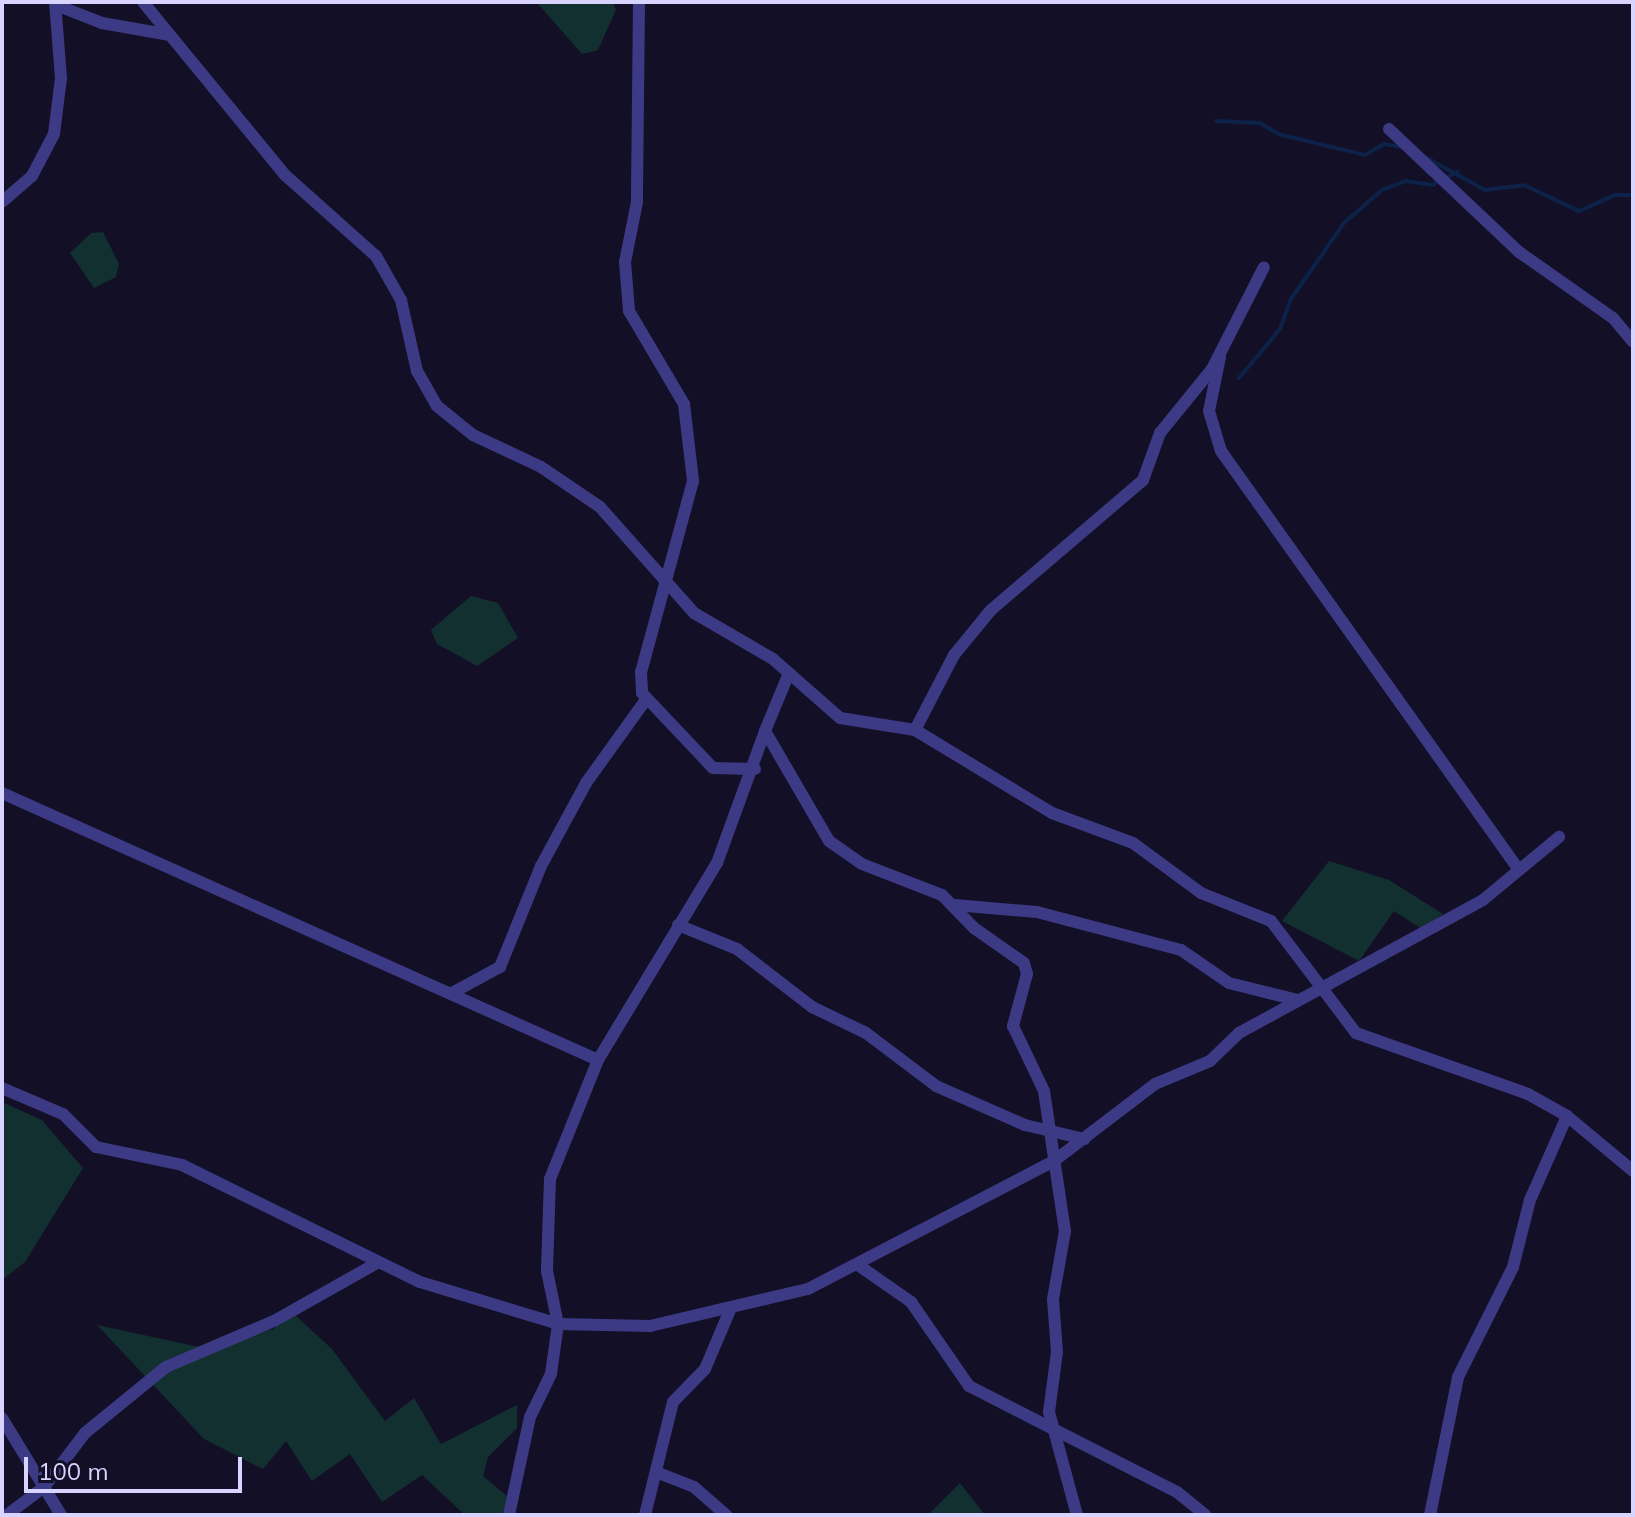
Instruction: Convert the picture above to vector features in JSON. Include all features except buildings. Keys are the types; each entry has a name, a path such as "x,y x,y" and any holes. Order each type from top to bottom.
{"street":[{"path":"143,2 285,175 376,256 401,300 417,371 437,406 473,435 541,467 600,507 667,588 694,613 789,673 840,718 915,730 1052,813 1133,843 1201,893 1271,921 1292,940 1320,990 1356,1033 1490,1078 1567,1116 1633,1171"},
{"path":"639,2 637,202 625,262 629,311 684,404 692,441 692,492 641,672 645,701 713,768 755,769"},
{"path":"2,202 32,176 54,134 61,78 56,4 102,23 170,35"},
{"path":"1389,129 1519,252 1613,318 1633,342"},
{"path":"915,730 965,638 1040,562 1143,480 1160,433 1220,357 1264,267"},
{"path":"1220,357 1209,411 1221,451 1519,870"},
{"path":"509,1515 530,1417 551,1374 558,1324 547,1271 550,1179 598,1060 717,863 789,673"},
{"path":"452,993 500,967 549,852 586,783 645,701"},
{"path":"765,731 829,841 862,864 920,884 955,905 974,928 1024,963 1027,974 1013,1026 1041,1079 1053,1131 1054,1161 1065,1231 1053,1299 1057,1352 1051,1427 1077,1515"},
{"path":"2,793 598,1060"},
{"path":"2,1088 63,1114 96,1147 182,1165 375,1264 484,1305 558,1324 641,1327 730,1310 808,1289 1054,1161 1155,1084 1210,1061 1239,1033 1483,900 1559,837"},
{"path":"955,905 1037,912 1160,944 1187,953 1229,983 1297,1000"},
{"path":"678,925 737,949 812,1007 866,1033 936,1086 1053,1131 1084,1139"},
{"path":"1430,1515 1458,1377 1513,1267 1530,1200 1567,1116"},
{"path":"7,1515 44,1487 85,1433 166,1367 274,1321 375,1264"},
{"path":"858,1265 911,1302 969,1386 1177,1492 1205,1515"},
{"path":"645,1515 673,1402 710,1361 730,1310"},
{"path":"2,1418 61,1515"},
{"path":"656,1472 694,1487 726,1515"}],"green space":[{"path":"613,2 616,10 598,50 582,54 538,4"},
{"path":"103,232 119,264 116,277 94,288 70,253 91,233"},
{"path":"471,596 498,603 518,638 477,666 437,644 431,630"},
{"path":"1329,861 1389,880 1443,914 1422,929 1394,911 1359,961 1282,921"},
{"path":"2,1102 42,1120 83,1168 25,1262 2,1280"},
{"path":"295,1315 332,1349 385,1421 414,1398 441,1444 517,1405 517,1428 488,1457 483,1476 513,1501 510,1515 465,1515 422,1475 382,1502 350,1454 312,1481 286,1441 263,1469 204,1439 97,1325 204,1348 273,1329"},
{"path":"960,1483 985,1515 928,1515"}],"waterway":[{"path":"1216,121 1260,123 1278,134 1365,155 1384,144 1401,147"},
{"path":"1427,158 1485,190 1524,185 1579,211 1615,195 1633,195"},
{"path":"1239,378 1280,329 1291,299 1344,223 1382,190 1405,181 1432,185 1458,172"}]}
